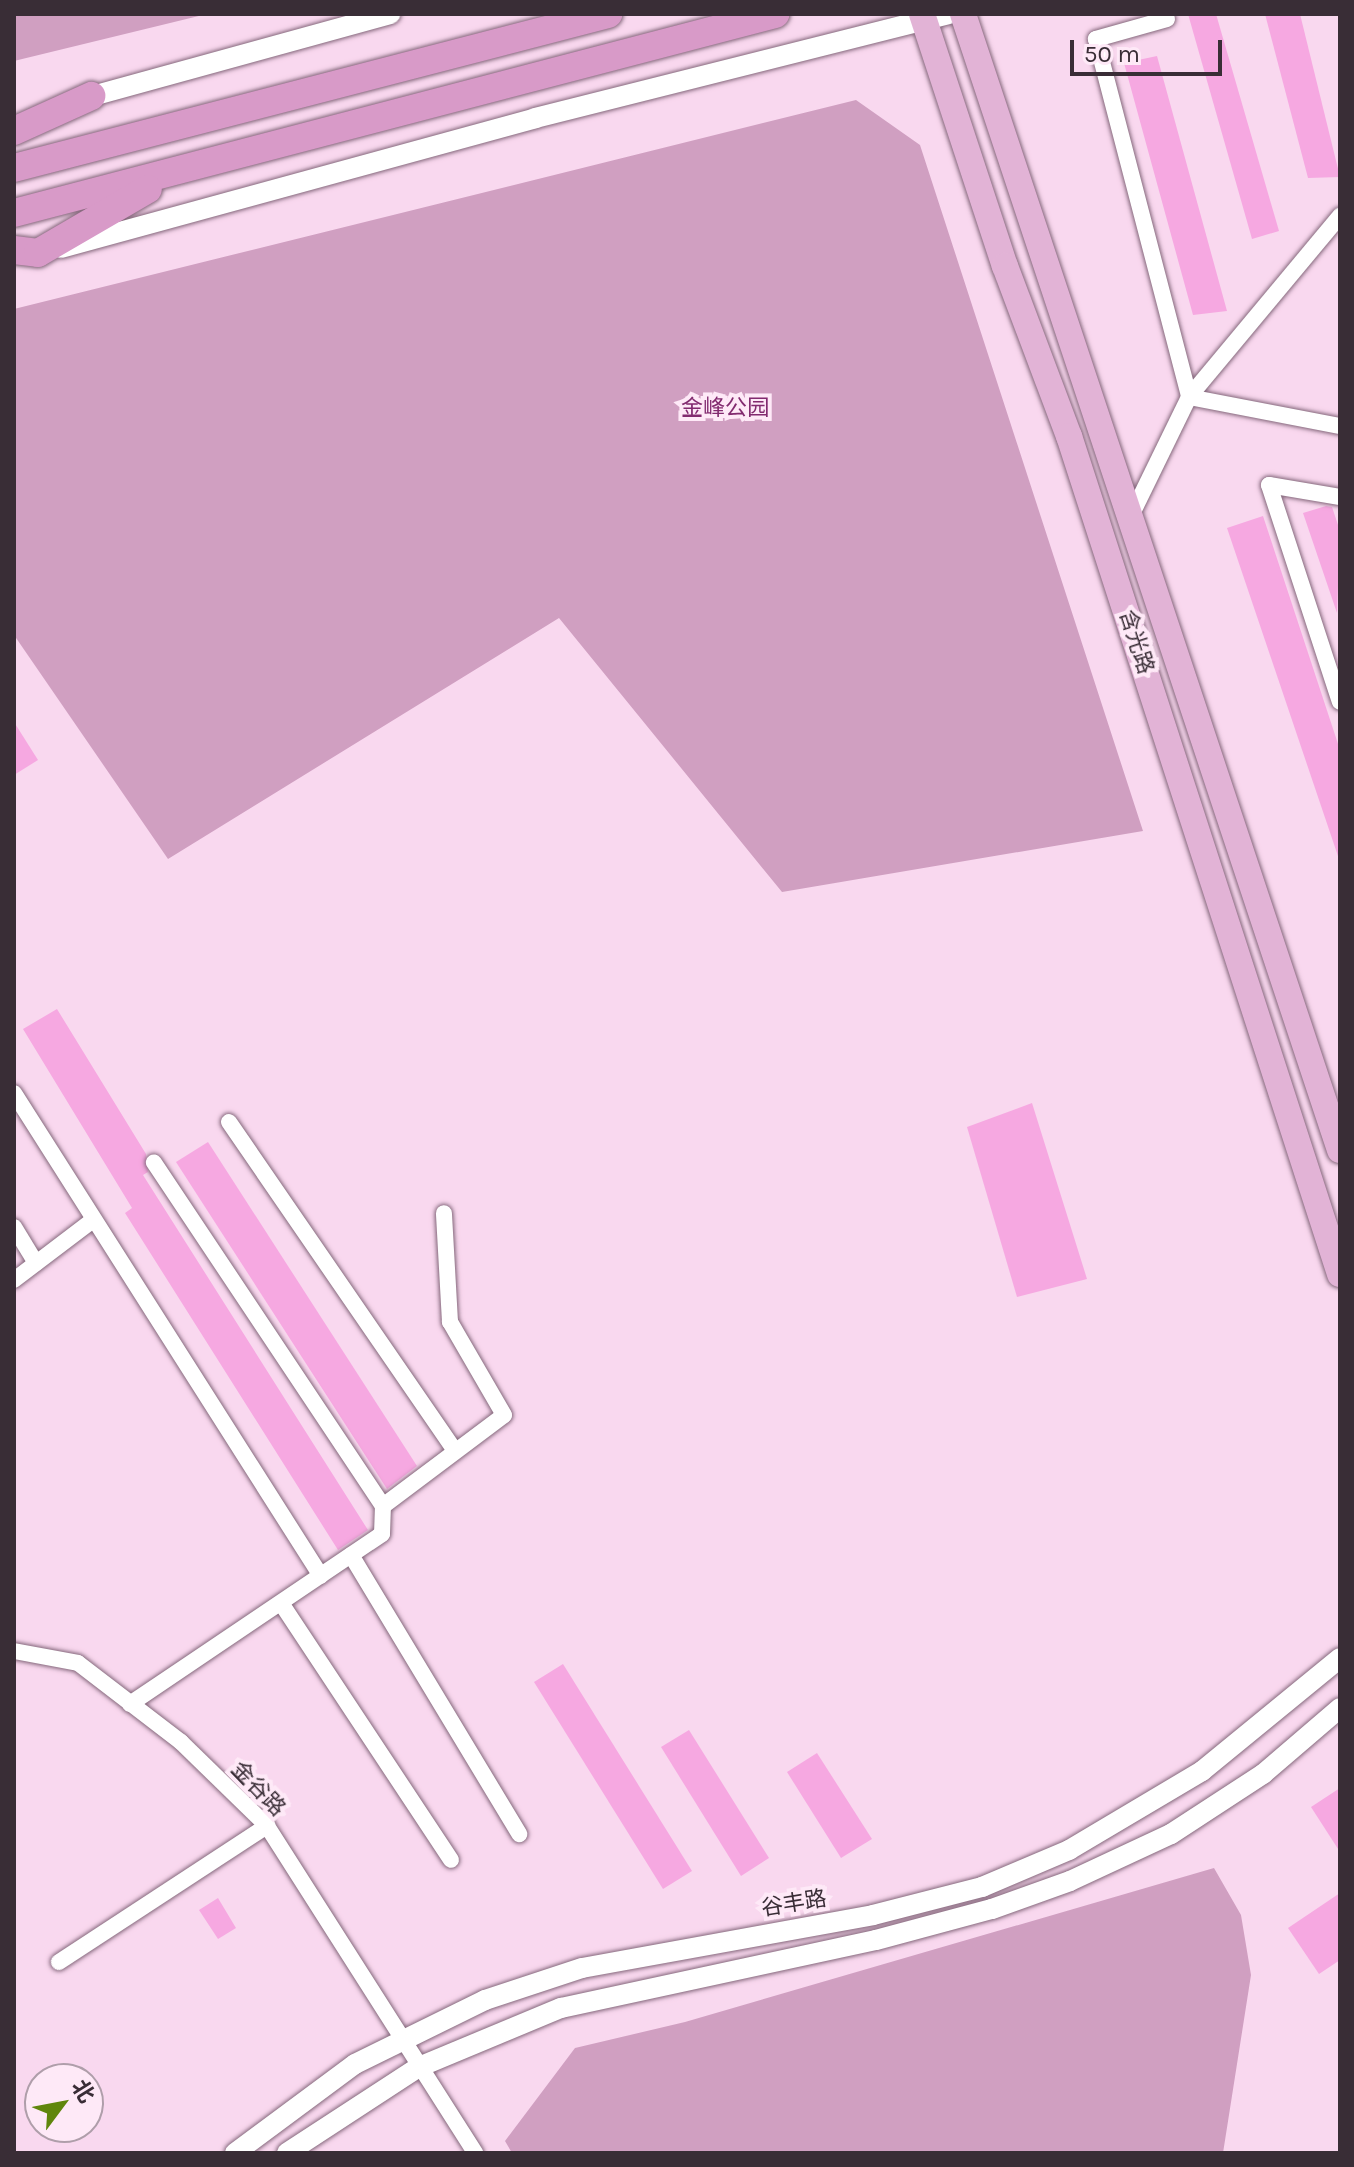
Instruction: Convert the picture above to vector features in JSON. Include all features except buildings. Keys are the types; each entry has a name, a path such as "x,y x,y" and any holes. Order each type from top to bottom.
{"highway":[{"path":"14,168 608,14"},
{"path":"14,213 775,14"},
{"path":"14,131 91,96"},
{"path":"22,254 194,164"}],"main road":[{"name":"含光路","path":"963,14 1340,1150"},
{"name":"含光路","path":"931,16 1340,1274"}],"street":[{"path":"14,118 390,14"},
{"path":"22,254 931,16"},
{"path":"1167,19 1096,39 1189,397"},
{"path":"1130,518 1189,397 1340,216"},
{"path":"1189,397 1340,426"},
{"path":"1340,497 1269,485 1340,702"},
{"path":"14,1093 321,1576"},
{"path":"229,1122 455,1451"},
{"path":"130,1704 382,1534 383,1506 154,1162"},
{"path":"383,1506 504,1415 450,1322 444,1213"},
{"path":"14,1280 93,1220"},
{"path":"14,1227 36,1263"},
{"path":"351,1555 519,1834"},
{"path":"281,1603 451,1860"},
{"name":"金谷路","path":"14,1651 78,1663 181,1742 267,1826 399,2038 475,2153"},
{"name":"谷丰路","path":"235,2153 355,2064 399,2038 485,2000 582,1968 873,1915 982,1887 1069,1850 1202,1771 1340,1658"},
{"path":"287,2153 419,2067 561,2008 876,1940 992,1909 1070,1881 1171,1834 1263,1774 1340,1708"},
{"path":"59,1962 267,1826"}],"green space":[{"path":"14,14 207,14 14,61"},
{"name":"金峰公园","path":"856,100 920,145 1143,831 782,892 559,618 168,859 14,635 14,309"},
{"path":"1214,1868 1241,1915 1251,1975 1223,2153 512,2153 505,2141 575,2048 685,2022"}]}
